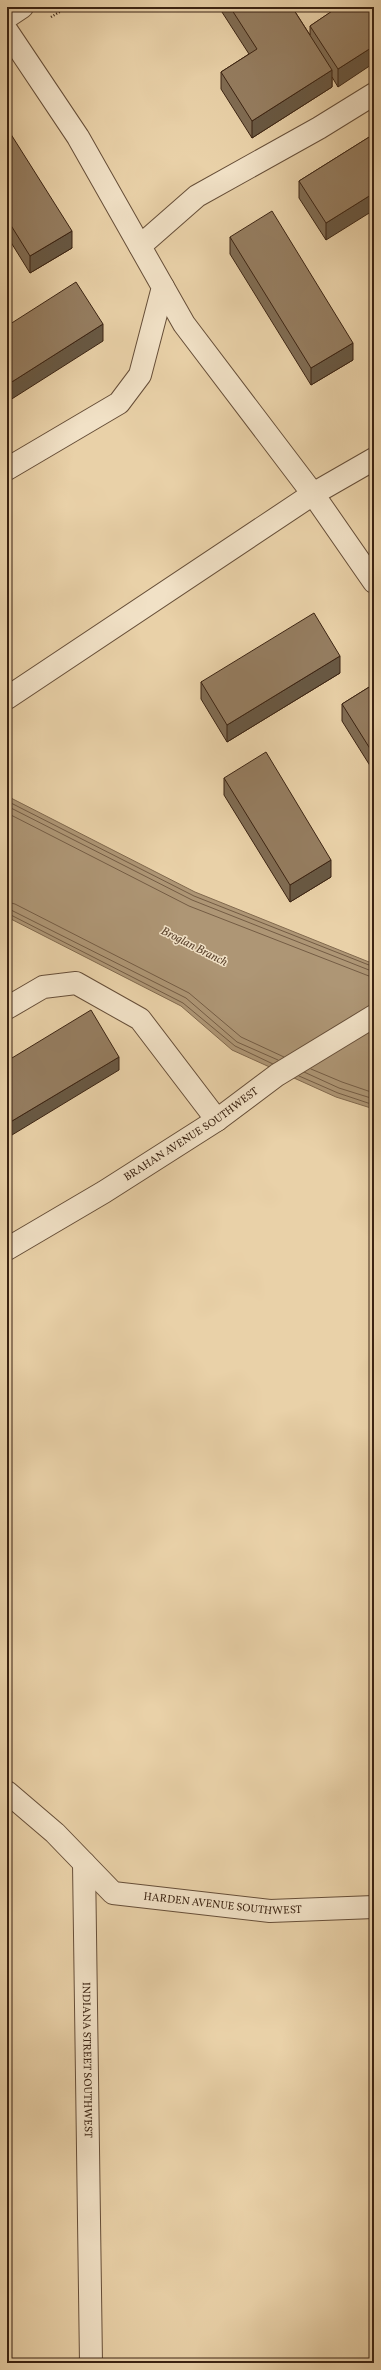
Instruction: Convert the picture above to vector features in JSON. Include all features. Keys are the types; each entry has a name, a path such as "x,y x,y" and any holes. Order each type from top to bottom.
{"street":[{"path":"7,17 22,7"},
{"path":"7,30 78,137 184,324 314,494 374,582"},
{"path":"140,246 197,196 319,128 374,94"},
{"path":"7,469 119,403 140,375 163,287"},
{"path":"7,698 314,494 374,459"},
{"path":"7,1008 43,987 76,984 140,1019 217,1120"},
{"name":"BRAHAN AVENUE SOUTHWEST","path":"7,1250 104,1192 217,1120 277,1076 374,1016"},
{"path":"7,1792 55,1833 84,1863"},
{"name":"HARDEN AVENUE SOUTHWEST","path":"84,1863 113,1892 270,1911 374,1907"},
{"name":"INDIANA STREET SOUTHWEST","path":"84,1863 91,2363"}],"water":[{"name":"Broglan Branch","path":"7,796 195,892 374,964 374,1109 336,1097 232,1050 181,1006 7,917"}],"building":[{"path":"230,7 292,7 332,70 252,121 221,72 257,49"},
{"path":"338,7 374,7 374,46 338,69 310,26"},
{"path":"7,128 72,231 30,256 7,219"},
{"path":"374,134 374,193 326,223 299,181"},
{"path":"272,211 353,343 311,368 230,237"},
{"path":"76,282 103,324 7,385 7,326"},
{"path":"314,613 340,656 227,725 201,682"},
{"path":"374,684 374,755 342,704"},
{"path":"266,752 331,860 290,885 224,778"},
{"path":"91,1010 119,1057 7,1124 7,1061"}]}
